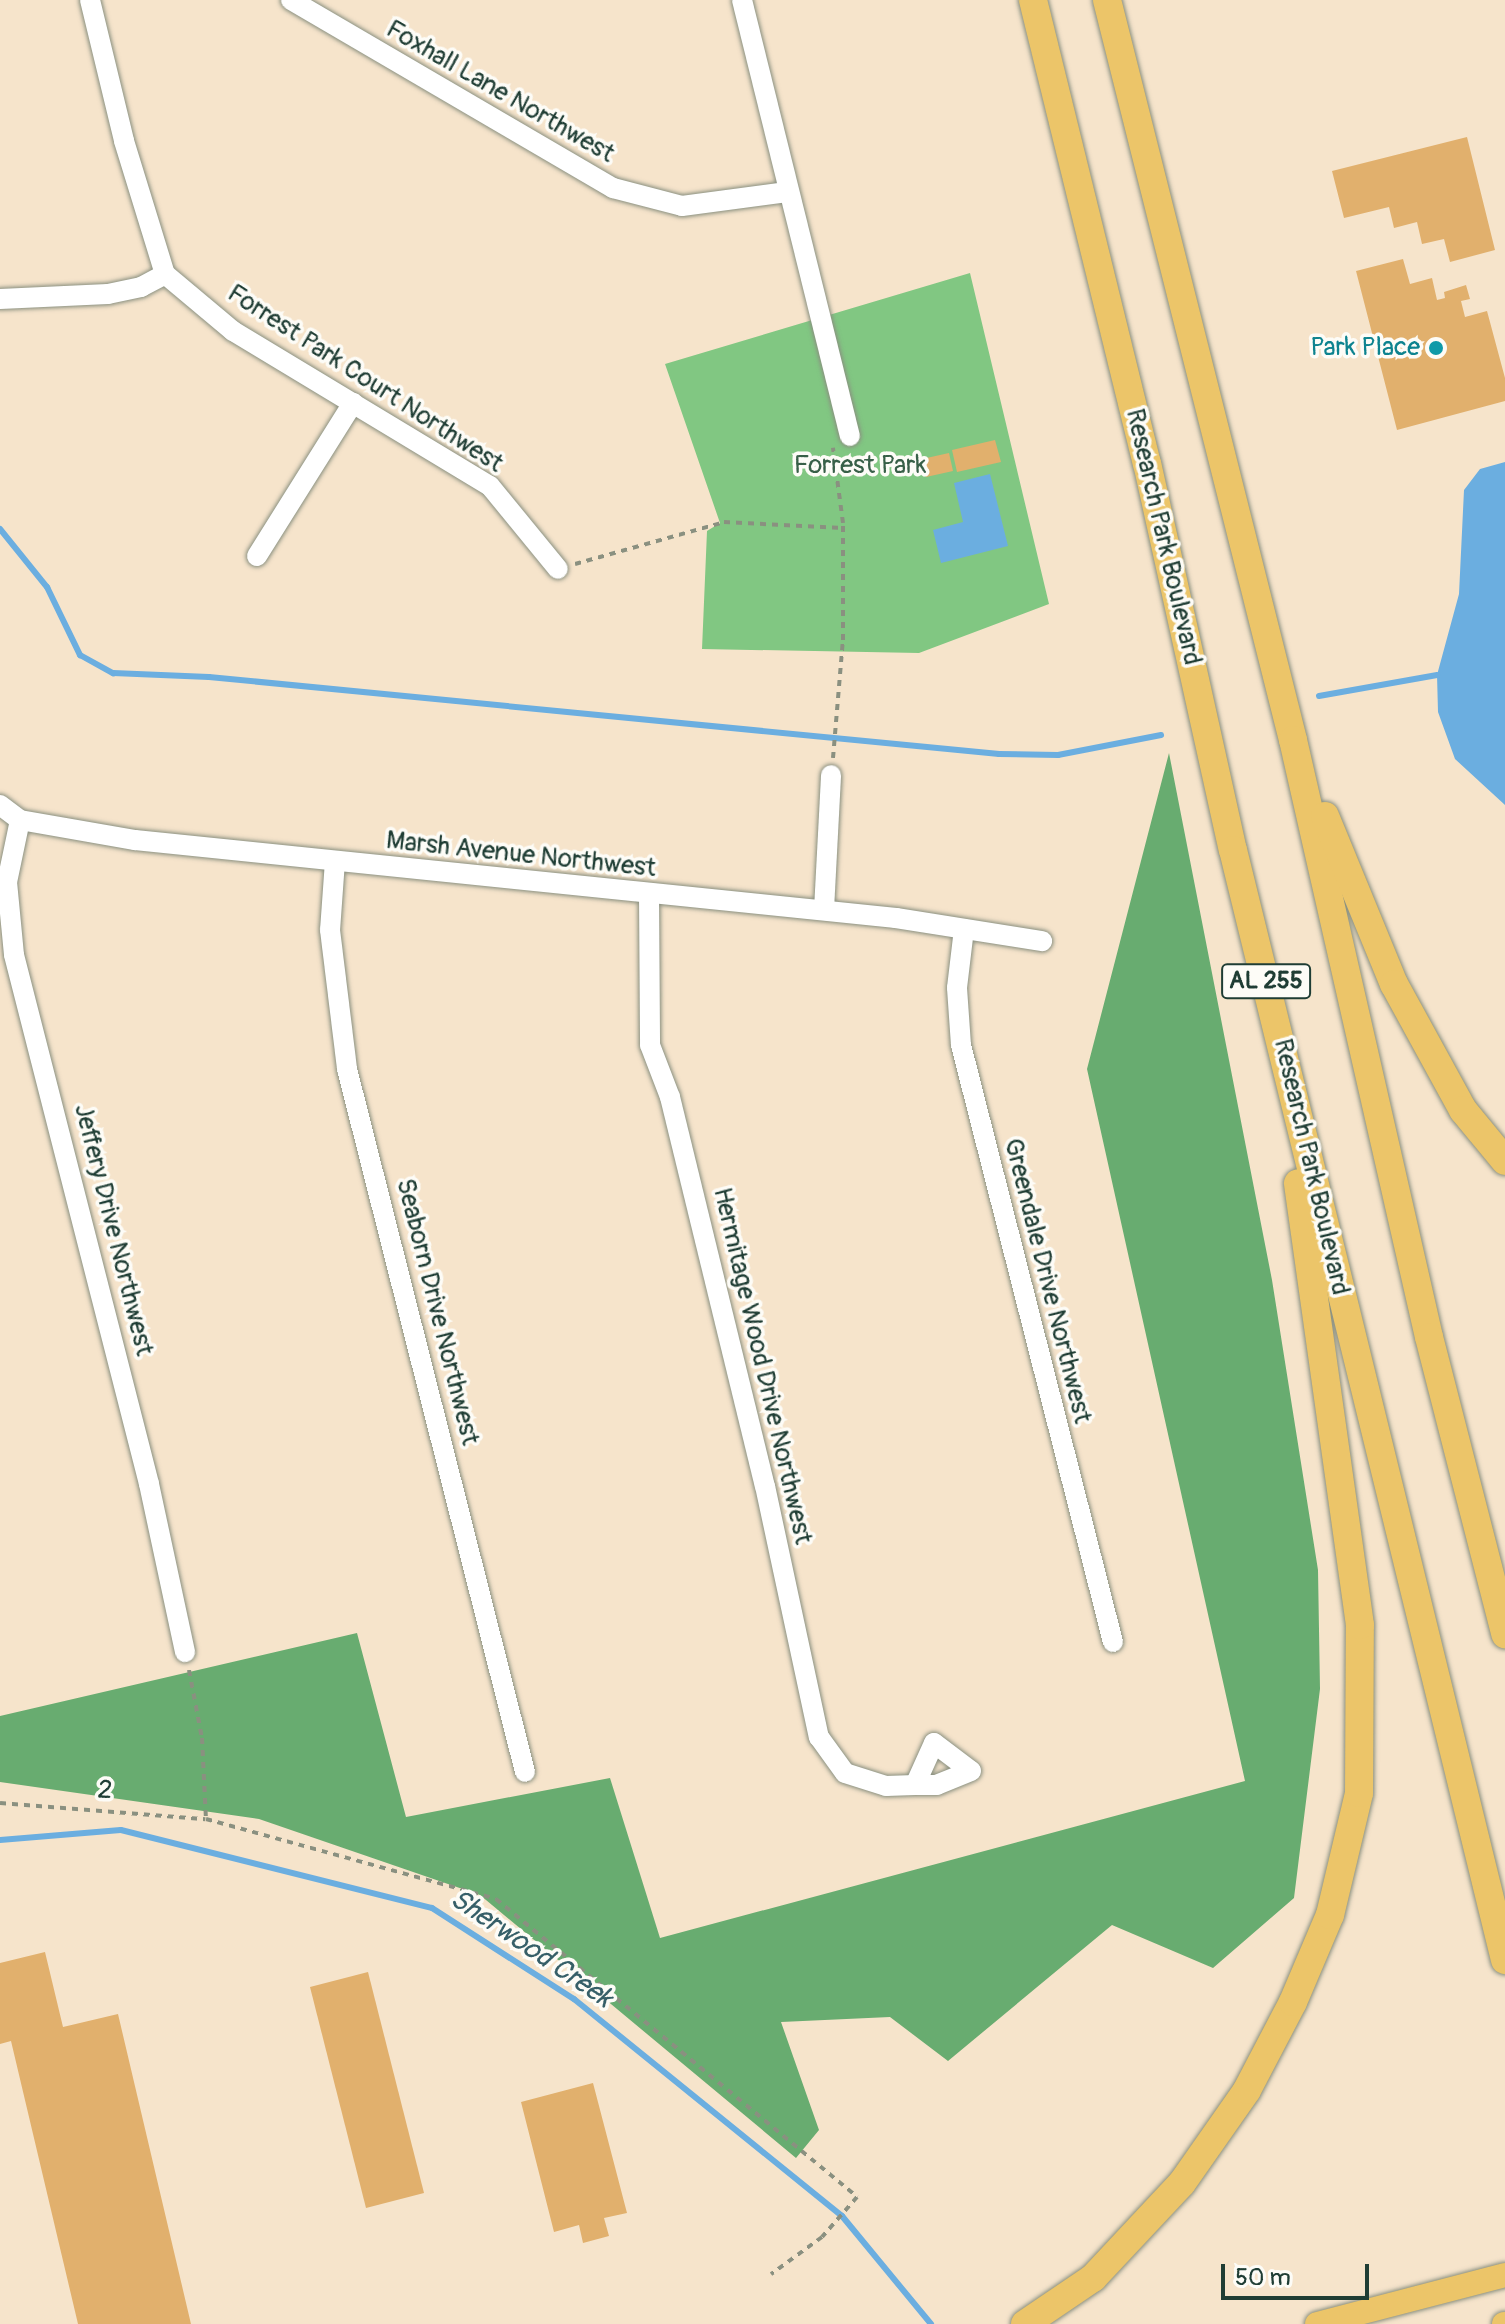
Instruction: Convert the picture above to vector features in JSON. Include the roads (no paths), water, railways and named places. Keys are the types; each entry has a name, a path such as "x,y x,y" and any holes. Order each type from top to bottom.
{"highway":[{"name":"Research Park Boulevard","path":"1033,0 1269,992 1505,1960"},
{"name":"AL 255","path":"1107,0 1293,740 1429,1337 1505,1634"},
{"path":"1293,740 1394,984 1463,1110 1505,1161"},
{"path":"1025,2324 1093,2278 1182,2183 1247,2090 1293,2002 1330,1915 1359,1793 1360,1625 1269,992"}],"main road":[{"path":"1317,2324 1501,2276"}],"street":[{"path":"0,299 108,294 141,287 165,274 124,141 90,0"},
{"name":"Foxhall Lane Northwest","path":"291,0 613,188 682,206 787,192"},
{"path":"742,0 787,192 850,436"},
{"name":"Forrest Park Court Northwest","path":"165,274 233,331 490,486 558,569"},
{"path":"257,556 353,403"},
{"path":"824,910 831,775"},
{"name":"Marsh Avenue Northwest","path":"0,805 20,820 135,840 824,910 1042,941"},
{"name":"Jeffery Drive Northwest","path":"20,820 7,882 14,955 145,1469 185,1652"},
{"name":"Seaborn Drive Northwest","path":"335,861 330,930 347,1069 525,1772"},
{"name":"Hermitage Wood Drive Northwest","path":"649,894 650,1045 670,1097 765,1486 819,1737 845,1773 886,1786 915,1785"},
{"name":"Greendale Drive Northwest","path":"964,929 957,988 961,1045 1113,1642"}],"water":[{"path":"1505,462 1505,805 1455,759 1438,712 1437,675 1459,594 1464,490 1480,469"},
{"path":"990,474 1008,546 941,563 933,530 963,522 954,483"}],"waterway":[{"path":"0,529 47,587 80,655 113,673 209,677 999,754 1058,755 1161,735"},
{"path":"1319,696 1437,675"},
{"name":"Sherwood Creek","path":"0,1840 121,1830 432,1908 574,1999 842,2216 931,2324"}],"place":[{"name":"Park Place","path":"1436,348"}],"park label":[{"name":"Forrest Park","path":"860,466"}]}
